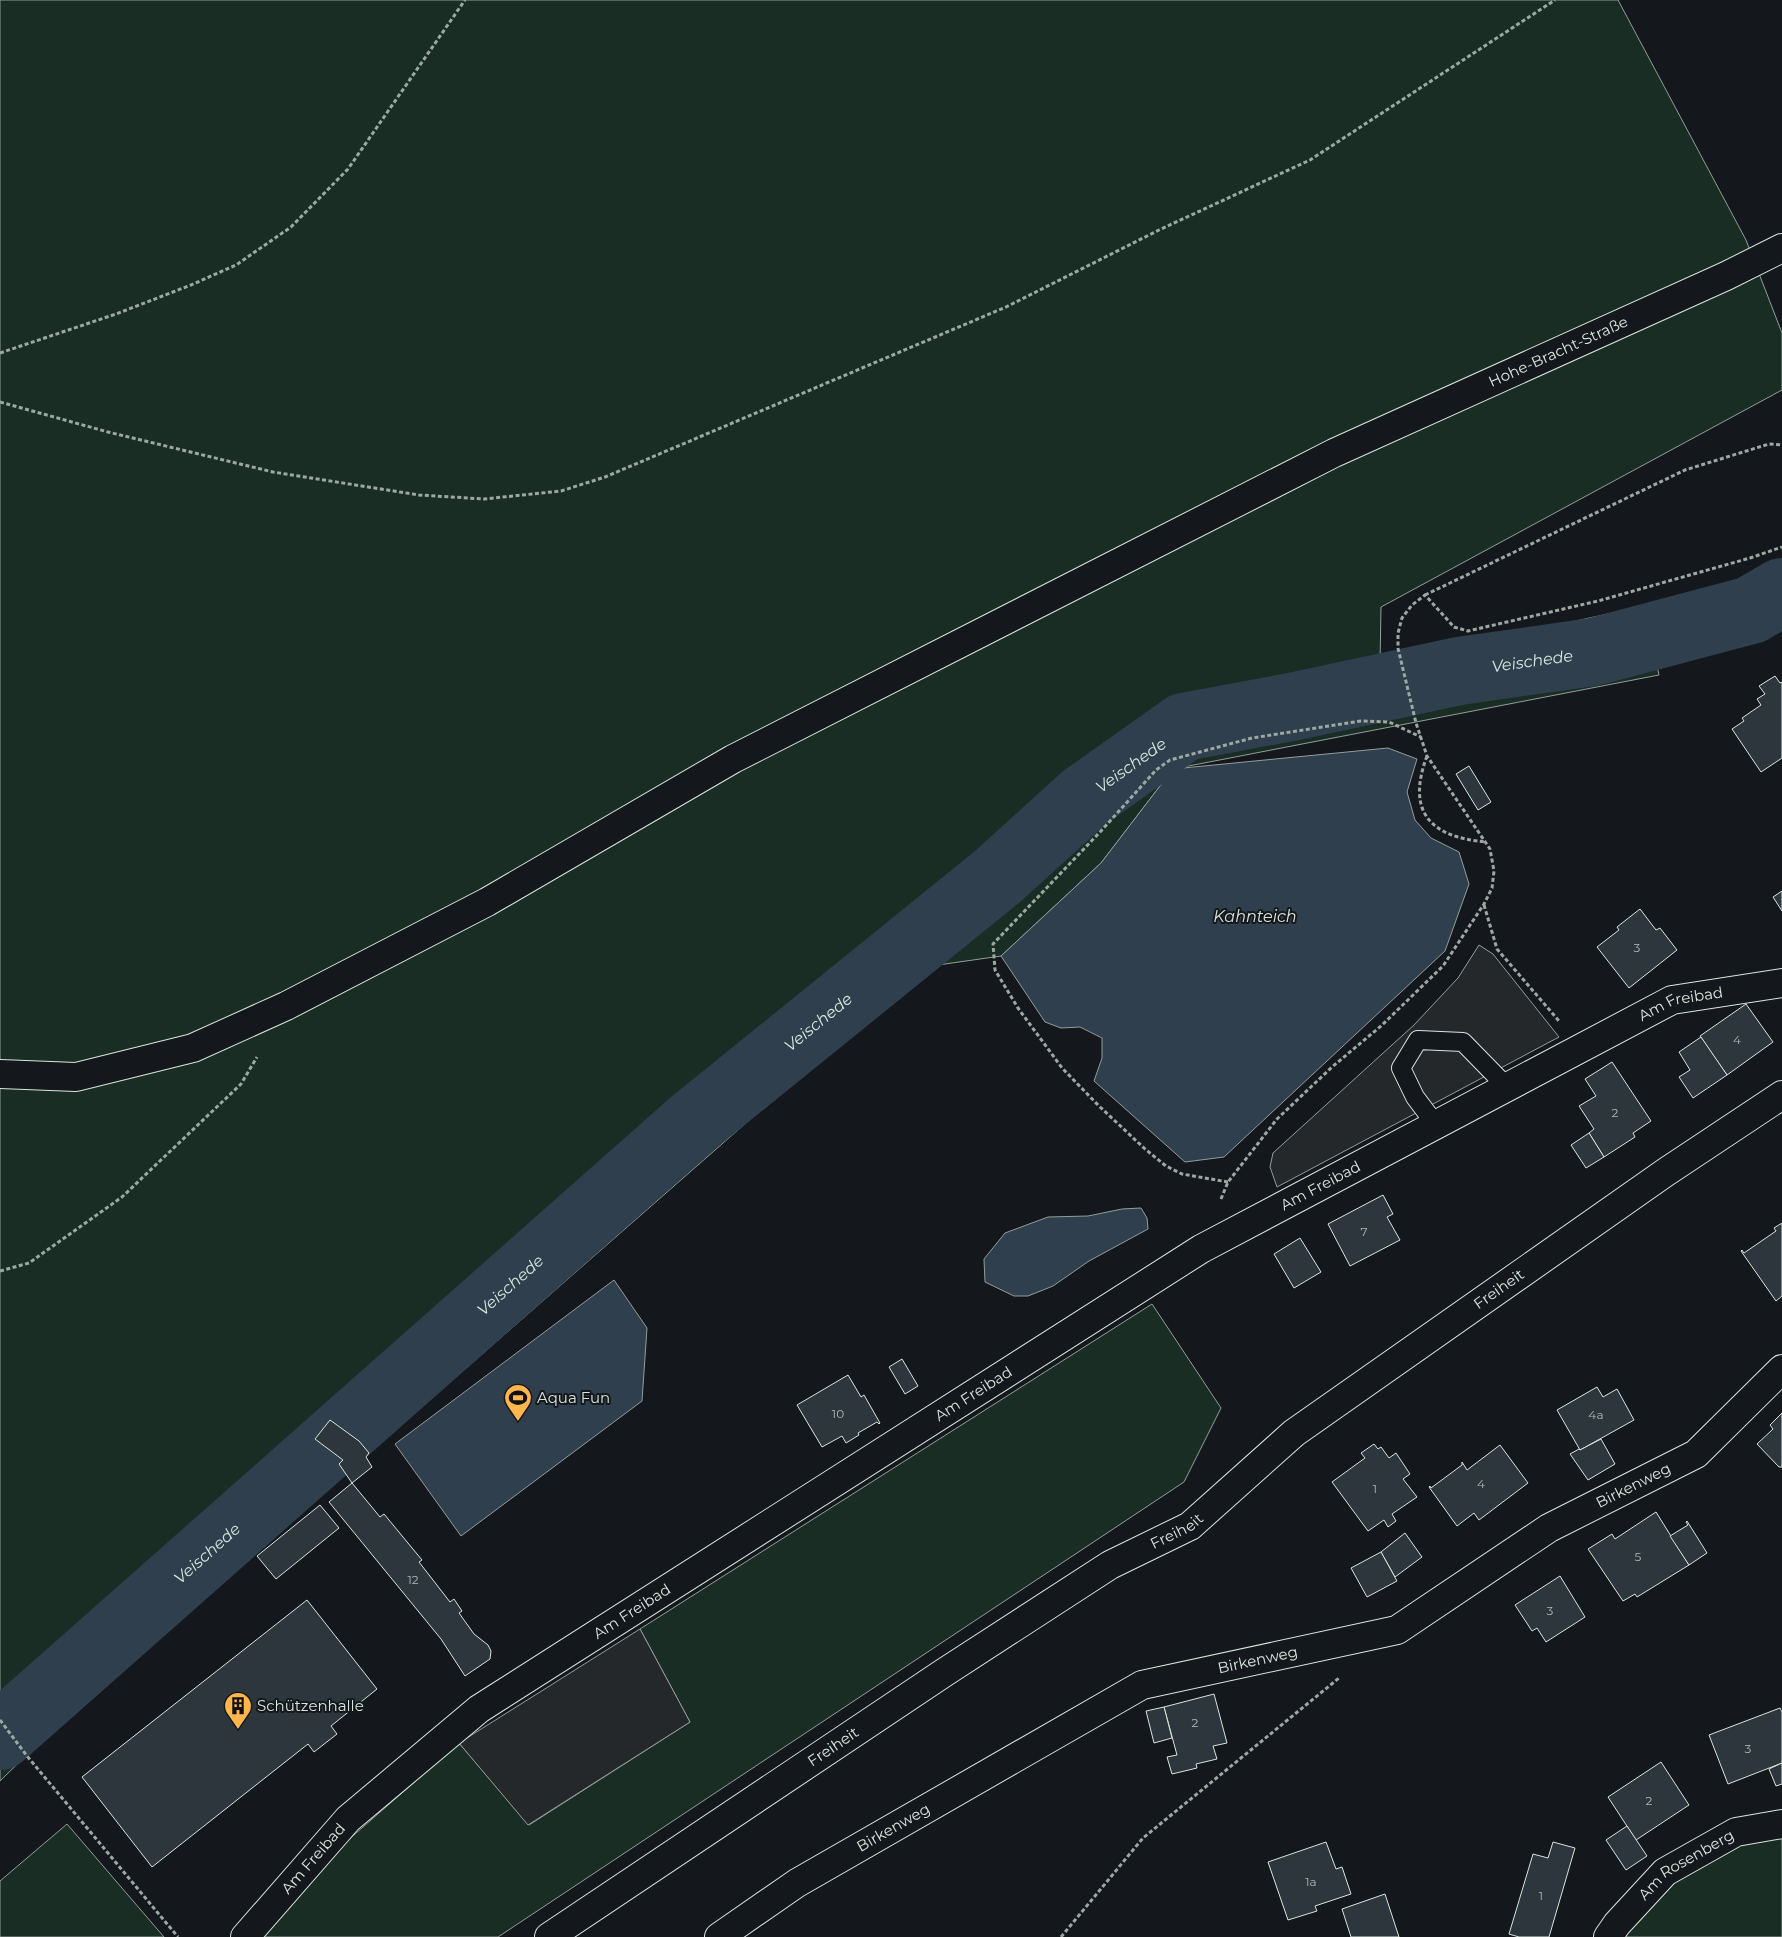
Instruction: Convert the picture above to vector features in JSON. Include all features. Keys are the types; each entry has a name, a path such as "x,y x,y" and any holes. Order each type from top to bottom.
{"main road":[{"name":"Hohe-Bracht-Straße","path":"0,1074 76,1077 193,1048 286,1006 487,902 733,759 1334,452 1726,276 1782,248"},
{"name":"Am Freibad","path":"246,1937 348,1818 480,1709 1201,1249 1672,1000 1782,983"},
{"name":"Freiheit","path":"549,1937 945,1672 1110,1565 1190,1526 1294,1433 1666,1172 1782,1095"},
{"name":"Birkenweg","path":"719,1937 797,1883 1142,1685 1397,1630 1549,1528 1696,1454 1782,1369"},
{"name":"Am Rosenberg","path":"1608,1937 1617,1924 1665,1872 1736,1832 1782,1824"}],"lane":[{"path":"1436,1125 1415,1097 1401,1068 1418,1040 1463,1042 1507,1087"}],"path":[{"path":"0,353 116,314 191,285 236,265 291,227 348,169 465,0"},
{"path":"0,402 125,437 273,472 419,495 484,499 561,491 605,477 1006,307 1158,230 1310,160 1555,0"},
{"path":"1201,1249 1228,1182 1277,1119 1332,1067 1381,1026 1443,966 1484,904 1492,888 1494,870 1492,857 1486,842 1427,756 1416,723 1398,648 1398,632 1402,618 1412,605 1425,595 1685,470 1768,444 1782,445"},
{"path":"1425,595 1454,627 1468,631 1598,601 1750,558 1782,547"},
{"path":"1228,1182 1182,1174 1166,1166 1099,1106 1062,1068 1018,1008 995,970 993,944 1101,831 1156,770 1170,760 1252,738 1361,721 1389,722 1421,736"},
{"path":"1427,756 1418,792 1423,809 1430,822 1440,831 1457,838 1486,842"},
{"path":"1484,904 1497,949 1582,1048"},
{"path":"0,1271 30,1263 122,1197 241,1084 286,1006"},
{"path":"1061,1937 1143,1838 1343,1674"},
{"path":"0,1720 26,1756 178,1937"}],"green space":[{"path":"0,0 1618,0 1746,240 1782,333 1782,390 1381,607 1380,664 1644,606 1659,675 1173,769 1101,863 1001,956 924,967 45,1737 0,1781"},
{"path":"1152,1304 1221,1408 1184,1482 498,1937 262,1937 331,1855 459,1743 529,1825 690,1722 640,1629"},
{"path":"67,1824 164,1937 0,1937 0,1881"},
{"path":"1782,1824 1782,1937 1608,1937 1665,1872"}],"shaded area":[{"path":"1479,945 1493,954 1559,1037 1277,1187 1270,1167 1273,1153 1414,1025 1458,978"},
{"path":"640,1629 690,1722 528,1825 459,1743"}],"water":[{"name":"Kahnteich","path":"1388,748 1417,759 1407,792 1415,820 1431,838 1459,852 1469,884 1445,951 1224,1157 1185,1162 1094,1081 1102,1058 1102,1038 1080,1027 1061,1028 1045,1022 1001,956 1101,863 1173,769"},
{"path":"1141,1208 1147,1218 1148,1229 1089,1261 1053,1286 1028,1296 1014,1296 985,1282 984,1259 1005,1233 1048,1217 1088,1216 1122,1209"},
{"name":"Aqua Fun","path":"614,1280 647,1328 642,1401 461,1536 395,1444"}],"building":[{"path":"1775,676 1780,683 1782,682 1782,758 1761,772 1732,729 1744,721 1742,718 1761,705 1757,699 1765,694 1759,686"},
{"path":"1469,766 1491,802 1478,810 1456,774"},
{"path":"1782,891 1782,911 1773,897"},
{"path":"1640,909 1656,930 1660,928 1677,950 1629,988 1597,947 1619,930 1617,927"},
{"path":"1746,1004 1773,1042 1727,1075 1700,1036"},
{"path":"1701,1037 1727,1075 1693,1098 1679,1077 1690,1070 1679,1052"},
{"path":"1612,1062 1651,1121 1633,1133 1635,1137 1604,1157 1589,1133 1594,1129 1579,1106 1596,1096 1585,1079"},
{"path":"1589,1133 1604,1157 1586,1168 1571,1145"},
{"path":"1383,1195 1393,1214 1387,1217 1400,1240 1350,1266 1328,1224"},
{"path":"1782,1223 1782,1296 1776,1301 1741,1251 1744,1253 1776,1231 1774,1228"},
{"path":"1300,1238 1321,1272 1294,1288 1274,1254"},
{"path":"902,1359 918,1386 905,1394 889,1367"},
{"path":"848,1375 861,1397 864,1395 880,1423 877,1422 858,1433 859,1435 846,1443 842,1436 822,1447 797,1405"},
{"path":"1597,1387 1603,1397 1617,1389 1634,1420 1580,1450 1557,1410"},
{"path":"1782,1413 1782,1467 1779,1467 1757,1444 1773,1429 1770,1425"},
{"path":"330,1420 359,1441 369,1453 366,1457 372,1467 352,1483 339,1464 343,1460 315,1439"},
{"path":"1601,1439 1615,1464 1588,1480 1570,1454"},
{"path":"1374,1444 1378,1449 1381,1447 1389,1458 1396,1453 1410,1474 1403,1479 1417,1497 1392,1514 1396,1521 1388,1527 1384,1520 1368,1531 1332,1482 1365,1458 1361,1453"},
{"path":"1500,1445 1528,1483 1479,1520 1474,1513 1457,1526 1429,1487 1431,1488 1462,1465 1462,1462 1467,1470"},
{"path":"352,1483 380,1517 384,1514 422,1560 419,1562 450,1602 454,1599 462,1611 459,1613 474,1634 488,1645 491,1651 490,1659 465,1676 441,1639 329,1502"},
{"path":"320,1505 339,1528 276,1579 257,1556"},
{"path":"1656,1512 1689,1565 1637,1597 1635,1594 1623,1601 1588,1549 1612,1534 1615,1539"},
{"path":"1687,1521 1707,1553 1689,1565 1670,1536 1688,1525"},
{"path":"1405,1533 1422,1557 1395,1577 1381,1552"},
{"path":"1381,1552 1397,1581 1367,1597 1351,1568"},
{"path":"1560,1576 1585,1617 1546,1642 1537,1628 1532,1631 1515,1605"},
{"name":"Schützenhalle","path":"307,1600 377,1689 331,1726 337,1734 314,1752 308,1744 152,1867 82,1777"},
{"path":"1214,1694 1227,1743 1213,1746 1217,1759 1196,1764 1197,1768 1172,1774 1167,1757 1177,1755 1164,1707"},
{"path":"1164,1707 1172,1738 1154,1743 1146,1711"},
{"path":"1780,1708 1782,1712 1782,1763 1728,1784 1709,1735"},
{"path":"1661,1762 1689,1805 1636,1840 1608,1797"},
{"path":"1782,1763 1782,1784 1776,1786 1769,1769"},
{"path":"1627,1826 1647,1856 1626,1870 1606,1840"},
{"path":"1326,1842 1336,1869 1342,1867 1351,1894 1315,1906 1317,1911 1288,1920 1268,1862"},
{"path":"1553,1842 1575,1848 1549,1937 1519,1937 1509,1934 1533,1854 1548,1858"},
{"path":"1385,1894 1399,1937 1351,1937 1342,1909"}],"waterway":[{"name":"Veischede","path":"0,1736 693,1123 997,877 1084,798 1184,727 1296,706 1459,671 1593,652 1751,610 1782,592"}],"place":[{"name":"Aqua Fun","path":"518,1422"},
{"name":"Schützenhalle","path":"238,1730"}]}
